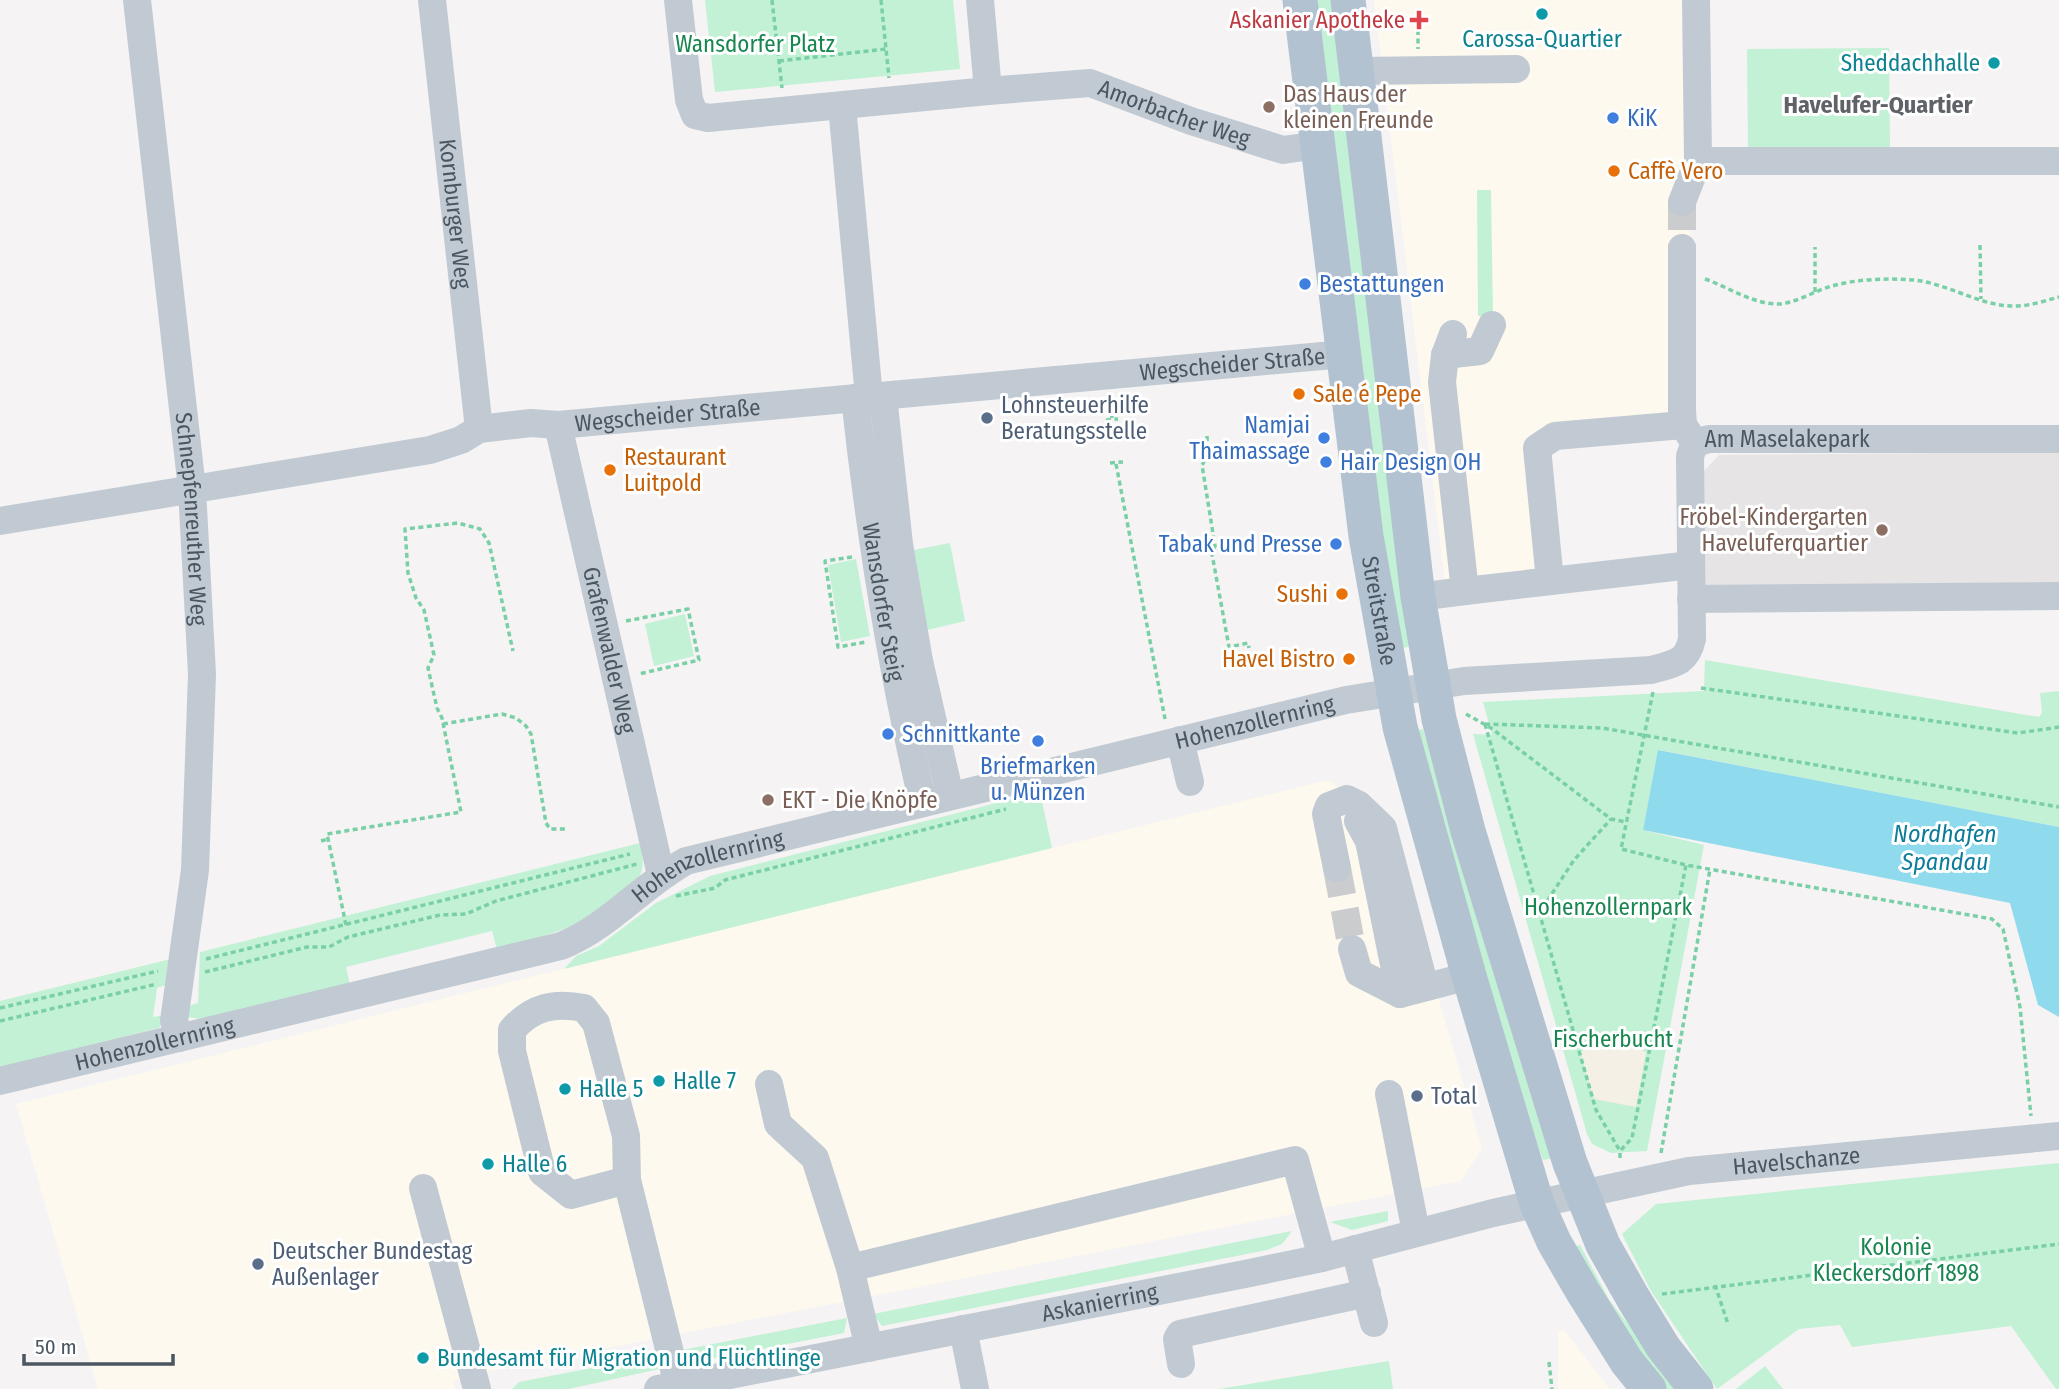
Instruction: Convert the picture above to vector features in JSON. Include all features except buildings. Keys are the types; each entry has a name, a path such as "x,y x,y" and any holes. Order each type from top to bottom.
{"main road":[{"name":"Streitstraße","path":"1300,0 1366,536 1393,692 1415,784 1469,976 1538,1204 1583,1292 1627,1362 1649,1389"},
{"name":"Streitstraße","path":"1348,0 1418,597 1431,685 1471,841 1544,1083 1583,1196 1604,1245 1633,1298 1663,1347 1696,1389"}],"street":[{"name":"Schnepfenreuther Weg","path":"137,0 192,489 202,695 195,870 174,1021 179,1038"},
{"name":"Kornburger Weg","path":"432,0 479,429"},
{"path":"678,0 689,100 695,115 708,118 988,92 980,0"},
{"path":"1682,202 1698,161 1696,0"},
{"path":"1357,71 1516,69"},
{"name":"Amorbacher Weg","path":"988,92 1090,83 1191,121 1283,150 1318,145"},
{"name":"Wansdorfer Steig","path":"842,106 869,397 873,554 903,718 923,803"},
{"path":"1698,161 2059,162"},
{"path":"1550,581 1537,448 1555,436 1689,434 1682,248"},
{"path":"1465,591 1442,382 1449,345 1480,351 1492,325"},
{"name":"Wegscheider Straße","path":"0,521 430,450 461,440 479,429 531,423 558,425 1344,355"},
{"name":"Wansdorfer Steig","path":"869,397 919,660 950,796"},
{"name":"Grafenwalder Weg","path":"558,425 649,863"},
{"name":"Am Maselakepark","path":"1431,685 1651,670 1679,662 1689,654 1692,639 1689,434 1709,439 2059,439"},
{"path":"1418,597 1691,565"},
{"path":"1691,599 2059,596"},
{"name":"Hohenzollernring","path":"0,1082 561,946 599,928 649,863 686,861 923,803 1173,731 1431,685"},
{"path":"1173,731 1190,782"},
{"path":"1337,868 1326,814 1329,806 1347,799 1366,811 1383,828 1412,990"},
{"path":"1355,818 1369,841 1412,990"},
{"path":"1352,949 1359,973 1412,990 1469,976"},
{"path":"627,1180 571,1195 542,1172 512,1051 512,1030 526,1014 565,1004 584,1008 596,1023 626,1136 627,1180 668,1387"},
{"path":"769,1084 778,1124 815,1158 850,1268 869,1348"},
{"path":"1389,1094 1416,1231"},
{"name":"Havelschanze","path":"1538,1204 1689,1171 2059,1136"},
{"path":"850,1268 1295,1160 1322,1258"},
{"path":"424,1188 477,1389"},
{"name":"Askanierring","path":"668,1387 1322,1258 1416,1231 1538,1204"},
{"path":"1355,1250 1374,1323"},
{"path":"1181,1364 1177,1339 1180,1334 1367,1293"},
{"path":"963,1329 975,1389"}],"path":[{"path":"772,0 782,94"},
{"path":"881,0 890,84"},
{"path":"1418,30 1418,46"},
{"path":"779,61 886,49"},
{"path":"1980,245 1981,299"},
{"path":"1815,247 1815,292"},
{"path":"1682,279 1703,278 1750,299 1777,304 1833,286 1870,280 1912,280 1947,286 1981,299 2011,306 2059,297"},
{"path":"1110,398 1112,418"},
{"path":"1106,420 1118,419"},
{"path":"1207,436 1208,455 1202,465 1215,546 1212,554 1229,647 1248,643 1250,648"},
{"path":"1110,463 1123,462"},
{"name":"Hohenzollernring","path":"1116,464 1173,731"},
{"path":"346,925 327,834 461,812 443,724 428,668 434,655 424,610 416,598 408,573 405,529 458,523 480,529 489,543 513,651"},
{"path":"861,556 825,561 838,647 874,641"},
{"path":"625,621 688,608 699,660 637,674"},
{"path":"1700,688 2018,733 2059,727"},
{"path":"1653,690 1621,849 1686,865 1992,919 2003,929 2020,1007 2031,1121"},
{"path":"1465,713 1485,724 1611,819 1626,822"},
{"path":"443,724 502,714 521,722 531,734 546,823 556,831 566,829"},
{"path":"1485,724 1602,728 2059,807"},
{"path":"1485,724 1596,1110 1620,1158"},
{"path":"1538,915 1574,860 1611,819"},
{"path":"321,841 328,839"},
{"path":"0,1021 346,925 649,863"},
{"path":"0,1008 307,947 329,947 348,937 440,915 466,914 496,901 649,863"},
{"path":"1619,1152 1632,1138 1686,865"},
{"path":"1660,1155 1710,869"},
{"path":"1654,1296 1715,1285 2059,1244"},
{"path":"1715,1285 1728,1324"},
{"path":"1549,1362 1552,1389"}],"shaded area":[{"path":"1374,0 1683,0 1691,283 1691,419 1531,439 1547,570 1445,583"},
{"name":"Fröbel-Kindergarten Haveluferquartier","path":"2059,452 2059,589 1704,591 1704,471 1719,455"},
{"path":"1328,780 1387,821 1482,1148 1461,1181 495,1370 453,1381 455,1389 98,1389 16,1104"},
{"path":"1558,1331 1565,1331 1610,1389 1558,1389"}],"green space":[{"name":"Wansdorfer Platz","path":"705,0 953,0 960,69 715,92"},
{"path":"1311,0 1334,0 1413,646 1398,649"},
{"path":"1889,48 1890,149 1748,151 1747,49"},
{"path":"1477,190 1491,190 1493,316 1478,316"},
{"path":"950,543 965,621 927,630 914,550"},
{"path":"856,559 870,636 841,642 828,565"},
{"path":"685,614 694,656 654,666 645,624"},
{"name":"Hohenzollernpark","path":"1705,660 2039,717 2042,713 2040,693 2059,691 2059,827 1659,750 1643,830 1704,845 1647,1151 1611,1153 1592,1144 1587,1134 1473,734 1492,735 1483,702 1704,691"},
{"path":"1423,729 1554,1158 1543,1160 1536,1142 1408,732"},
{"path":"1040,792 1052,848 564,969 576,956 599,946 656,903 710,876"},
{"path":"640,843 642,867 630,890 615,903 577,924 497,949 492,931 346,967 350,985 202,1019 186,1017 185,1007 198,1003 200,952"},
{"path":"175,958 171,983 157,988 153,1017 166,1015 159,1028 0,1068 0,1001"},
{"name":"Kolonie Kleckersdorf 1898","path":"2059,1163 2059,1389 2056,1389 2011,1326 1852,1347 1840,1325 1799,1329 1717,1389 1651,1291 1622,1234 1656,1204"},
{"path":"1388,1211 1388,1221 1352,1230 1330,1222"},
{"path":"1292,1231 1282,1244 1267,1250 882,1326 873,1314"},
{"path":"1580,1245 1610,1301 1679,1389 1663,1389 1569,1247"},
{"path":"847,1318 844,1333 684,1364 677,1351"},
{"path":"659,1355 659,1369 569,1389 512,1389 519,1382"},
{"path":"1389,1361 1393,1389 1219,1389"},
{"path":"1765,1366 1783,1389 1736,1389"}],"sand":[{"path":"1615,1040 1646,1052 1636,1107 1594,1099 1580,1052 1600,1042"}],"water":[{"name":"Nordhafen Spandau","path":"1658,750 2059,827 2059,1017 2038,1005 2010,903 1643,830"}],"tunnel":[{"path":"1682,202 1682,248"},
{"path":"1337,868 1352,949"}],"place":[{"name":"Carossa-Quartier","path":"1542,14"},
{"name":"Askanier Apotheke","path":"1419,20"},
{"name":"Sheddachhalle","path":"1994,63"},
{"name":"Das Haus der kleinen Freunde","path":"1269,107"},
{"name":"KiK","path":"1613,118"},
{"name":"Caffè Vero","path":"1614,171"},
{"name":"Bestattungen","path":"1305,284"},
{"name":"Sale é Pepe","path":"1299,394"},
{"name":"Lohnsteuerhilfe Beratungsstelle","path":"987,418"},
{"name":"Namjai Thaimassage","path":"1324,438"},
{"name":"Hair Design OH","path":"1326,462"},
{"name":"Restaurant Luitpold","path":"610,470"},
{"name":"Fröbel-Kindergarten Haveluferquartier","path":"1882,530"},
{"name":"Tabak und Presse","path":"1336,544"},
{"name":"Sushi","path":"1342,594"},
{"name":"Havel Bistro","path":"1349,659"},
{"name":"Schnittkante","path":"888,734"},
{"name":"Briefmarken u. Münzen","path":"1038,741"},
{"name":"EKT - Die Knöpfe","path":"768,800"},
{"name":"Halle 7","path":"659,1081"},
{"name":"Halle 5","path":"565,1089"},
{"name":"Total","path":"1417,1096"},
{"name":"Halle 6","path":"488,1164"},
{"name":"Deutscher Bundestag Außenlager","path":"258,1264"},
{"name":"Bundesamt für Migration und Flüchtlinge","path":"423,1358"}],"district":[{"name":"Havelufer-Quartier","path":"1878,105"}],"park label":[{"name":"Fischerbucht","path":"1613,1039"}]}
